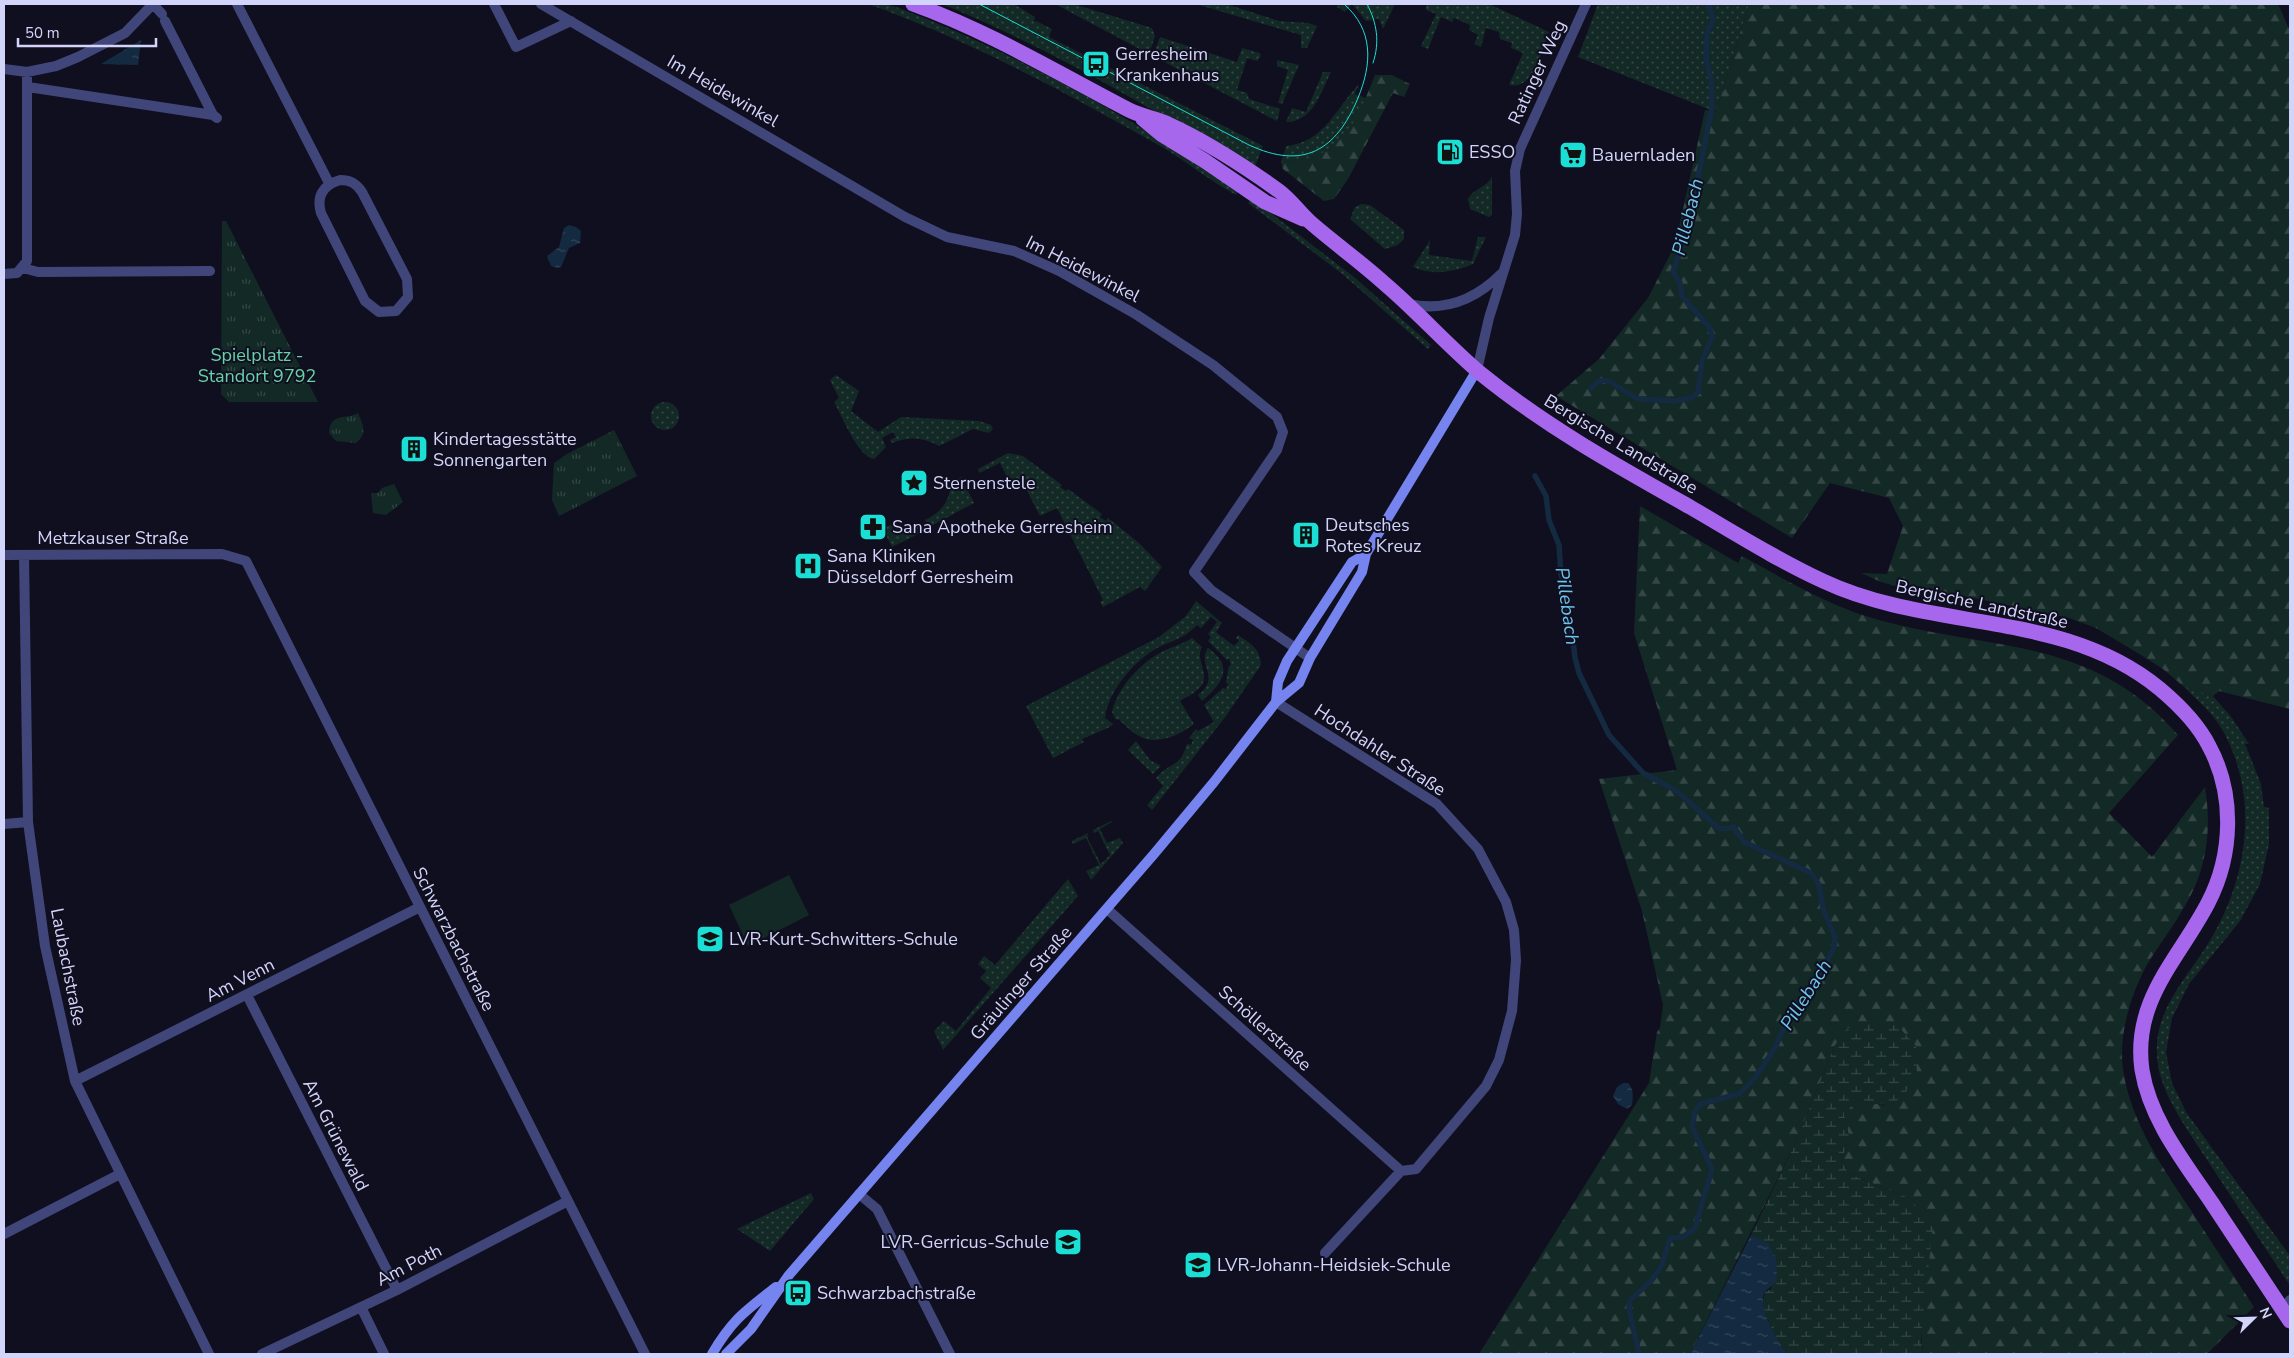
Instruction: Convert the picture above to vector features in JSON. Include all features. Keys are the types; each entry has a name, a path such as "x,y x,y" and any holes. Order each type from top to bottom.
{"main road":[{"name":"Bergische Landstraße","path":"913,4 979,31 1136,114 1161,134 1265,202 1308,220 1407,304 1477,370 1521,406 1576,443 1822,581 1886,604 2036,631 2080,645 2132,669 2149,680 2178,705 2202,734 2218,766 2228,811 2228,841 2221,871 2208,905 2164,972 2145,1014 2141,1040 2142,1068 2147,1091 2167,1135 2288,1310"},
{"name":"Gräulinger Straße","path":"726,1354 751,1329 784,1281 1107,909 1214,782 1276,702 1299,682 1310,658 1362,572 1366,554 1477,370"},
{"name":"Gräulinger Straße","path":"1276,702 1278,682 1288,661 1352,562 1366,554"},
{"name":"Gräulinger Straße","path":"712,1354 727,1329 737,1317 784,1281"}],"street":[{"path":"4,69 28,72 56,66 111,42 136,24 153,4 164,18 215,116 28,87"},
{"path":"237,4 329,183"},
{"path":"494,4 516,47 571,21"},
{"name":"Im Heidewinkel","path":"541,4 906,217 947,237 1014,251 1059,271 1137,315 1212,365 1263,405 1277,417 1282,427 1282,438 1278,450 1194,572 1211,590 1310,658"},
{"name":"Ratinger Weg","path":"1477,370 1515,235 1517,214 1515,171 1520,149 1586,4"},
{"path":"4,274 17,273 23,268 28,252 28,72"},
{"path":"349,180 357,184 362,192 406,279 408,297 396,311 379,312 365,301 321,213 318,203 320,195 329,183 349,180"},
{"path":"23,268 38,272 210,272"},
{"path":"1407,304 1425,308 1458,303 1487,288 1504,272"},
{"name":"Metzkauser Straße","path":"4,555 222,554"},
{"name":"Schwarzbachstraße","path":"222,554 246,561 645,1354"},
{"name":"Laubachstraße","path":"24,555 28,822 45,946 75,1081 209,1354"},
{"name":"Hochdahler Straße","path":"1276,702 1437,804 1459,826 1483,858 1506,902 1514,930 1516,960 1512,1011 1499,1060 1486,1086 1416,1169 1401,1171 1325,1253"},
{"path":"4,824 28,822"},
{"name":"Am Venn","path":"75,1081 420,907"},
{"name":"Schöllerstraße","path":"1107,909 1401,1171"},
{"name":"Am Grünewald","path":"247,995 397,1290"},
{"path":"4,1234 120,1174"},
{"path":"859,1194 877,1209 950,1354"},
{"name":"Am Poth","path":"262,1354 397,1290 568,1201"},
{"path":"361,1307 384,1354"}],"green space":[{"path":"868,4 886,4 899,8 944,26 1031,67 1116,113 1239,190 1236,195 1162,147 1018,69 944,34"},
{"path":"942,4 1014,4 1035,17 1034,22 1036,21 1052,29 1049,37 1263,146 1254,169 1062,60 982,21"},
{"path":"1055,4 1073,4 1152,28 1155,36 1149,54"},
{"path":"1196,4 1226,4 1279,21 1308,23 1317,26 1307,48 1301,48 1301,35"},
{"path":"1338,4 1352,4 1345,12 1337,7"},
{"path":"1352,4 1395,4 1383,29 1379,19 1366,21"},
{"path":"1422,4 1489,4 1549,32 1536,67 1525,82 1518,85 1509,85 1523,53 1511,48 1512,43 1500,39 1499,32 1486,28 1481,47 1474,44 1478,35 1469,30 1470,25 1454,18 1452,22 1441,17 1428,49 1421,46 1436,14 1426,10 1426,5"},
{"path":"1598,4 1749,4 1716,112 1578,57"},
{"path":"1749,4 2278,4 2290,31 2290,709 2219,691 2213,696 2183,686 2163,669 2096,628 2069,618 1969,597 1906,589 1881,582 1861,573 1887,574 1903,526 1889,498 1830,483 1792,538 1556,396 1599,359 1648,298 1675,245 1705,110 1716,112"},
{"path":"1160,37 1237,62 1242,48 1260,53 1261,56 1257,61 1247,58 1237,90 1247,93 1249,99 1280,109 1277,121 1153,56"},
{"path":"1277,60 1299,65 1282,104 1278,103 1288,70 1277,66"},
{"path":"1323,72 1331,72 1315,104 1303,117 1295,121 1286,122 1292,108 1306,112"},
{"path":"1375,75 1392,75 1410,84 1404,97 1393,93 1348,179 1334,199 1324,201 1283,169 1281,162 1301,160 1318,155 1332,147 1352,124"},
{"path":"1359,84 1355,94 1366,98 1352,126 1344,136 1324,152 1297,161 1281,162 1286,146 1299,143 1320,131"},
{"path":"1492,176 1492,215 1489,217 1470,209 1468,199 1487,183"},
{"path":"1251,198 1354,277 1431,345 1428,349 1341,273 1248,203"},
{"path":"1362,204 1370,205 1404,230 1404,239 1398,245 1385,249 1350,219 1355,207"},
{"name":"Spielplatz - Standort 9792","path":"222,221 226,221 318,402 229,402 221,394"},
{"path":"1478,237 1486,237 1473,264 1443,272 1421,270 1413,267 1430,240 1429,255 1472,261"},
{"path":"836,375 859,391 851,411 878,432 901,417 979,421 991,425 993,429 989,433 973,429 939,446 916,438 892,443 890,440 896,437 893,432 882,438 886,447 874,459 868,457 856,444 834,402 839,398 830,380"},
{"path":"665,402 675,406 679,416 675,426 665,430 655,426 651,416 655,406"},
{"path":"358,413 363,429 360,439 356,443 336,441 329,433 332,422 335,419"},
{"path":"614,430 637,476 559,516 552,500 554,463 567,454"},
{"path":"1008,453 1023,456 1062,485 1060,487 1066,491 1068,489 1102,514 1100,517 1106,521 1108,518 1139,543 1162,567 1145,591 1140,587 1103,607 1100,602 1103,600 1057,508 1040,516 1021,479 1011,485 1000,463 979,473 978,469"},
{"path":"961,477 974,503 929,527 925,520 944,505 949,495 951,483"},
{"path":"394,484 403,502 386,515 373,513 371,493 378,493 382,488"},
{"path":"1640,506 1738,563 1742,556 1804,590 1852,611 1912,628 2033,651 2071,662 2108,678 2144,702 2178,735 2109,813 2152,857 2205,787 2208,832 2199,876 2184,908 2144,970 2132,997 2125,1026 2122,1056 2127,1090 2141,1127 2170,1179 2254,1307 2207,1354 1923,1354 1909,1198 1849,1174 1842,1161 1849,1136 1844,1114 1858,1099 1885,1106 1835,1045 1795,1144 1690,1354 1479,1354 1649,1083 1657,1032 1660,1028 1663,1005 1642,911 1599,779 1677,770 1634,633"},
{"path":"894,523 910,527 920,527 922,532 892,547 883,529"},
{"path":"1196,601 1222,623 1216,632 1234,646 1239,641 1236,638 1238,635 1247,641 1257,650 1261,665 1226,716 1152,810 1147,805 1163,786 1156,778 1178,761 1187,744 1191,745 1193,740 1189,738 1196,729 1198,731 1214,722 1204,705 1223,688 1226,689 1228,684 1226,682 1229,666 1231,665 1229,659 1227,660 1208,641 1211,637 1208,634 1217,622 1211,617 1201,628 1197,625 1183,636 1157,648 1131,669 1117,687 1107,708 1105,718 1113,724 1110,727 1082,739 1084,742 1053,758 1026,706 1159,637 1186,616"},
{"path":"1192,638 1202,647 1200,658 1204,680 1195,692 1180,701 1194,724 1168,738 1153,740 1139,736 1118,719 1116,720 1112,712 1115,703 1124,686 1137,670 1160,653"},
{"path":"1208,648 1221,662 1223,675 1220,682 1202,701 1198,695 1205,689 1208,682 1209,677 1205,654"},
{"path":"2183,686 2213,696 2232,718 2249,744 2245,744 2261,784 2264,807 2269,808 2269,844 2260,884 2240,921 2189,984 2172,1018 2166,1052 2172,1083 2186,1112 2290,1256 2289,1284 2186,1128 2163,1084 2158,1065 2157,1039 2165,1011 2220,922 2231,896 2239,869 2244,841 2245,813 2242,785 2235,757 2219,724"},
{"path":"1136,741 1150,760 1161,766 1153,774 1128,750"},
{"path":"1111,821 1100,829 1107,843 1120,838 1123,843 1091,880 1086,871 1099,865 1086,838 1073,844 1072,841 1088,833 1087,837 1101,864 1110,855 1098,831 1094,833 1093,830"},
{"path":"789,875 809,915 748,946 729,905"},
{"path":"1068,879 1078,896 943,1050 934,1031 944,1021 956,1031 991,988 980,978 986,971 978,964 984,956 995,965"},
{"path":"1873,1021 1898,1026 1916,1046 1917,1078 1903,1095 1892,1104 1879,1104 1858,1099 1844,1114 1849,1136 1842,1161 1849,1174 1909,1198 1933,1225 1921,1338 1923,1354 1787,1354 1777,1341 1762,1305 1765,1292 1771,1289 1774,1270 1773,1256 1767,1245 1751,1235 1795,1144 1835,1045 1848,1028"},
{"path":"811,1193 814,1199 770,1251 737,1229"}],"water":[{"path":"141,40 138,65 101,64"},
{"path":"569,225 581,231 580,243 569,248 561,267 551,266 547,256 559,247 564,228"},
{"path":"1623,1083 1628,1083 1633,1093 1632,1105 1627,1109 1618,1104 1613,1096 1617,1087"},
{"path":"1751,1235 1768,1243 1776,1258 1777,1281 1765,1292 1763,1298 1770,1324 1787,1354 1690,1354"}],"waterway":[{"name":"Pillebach","path":"1591,388 1598,382 1605,380 1637,399 1675,401 1691,398 1698,392 1702,361 1712,337 1710,328 1682,296 1680,283 1673,272 1688,228 1712,107 1711,80 1706,58 1707,34 1713,20 1709,4"},
{"name":"Pillebach","path":"1535,476 1546,496 1549,520 1559,545 1561,575 1566,588 1565,614 1572,631 1579,673 1609,735 1643,773 1677,791 1717,827 1723,829 1734,827 1744,842 1811,873 1819,885 1823,909 1835,937 1834,948 1812,989 1791,1011 1775,1048 1754,1079 1739,1094 1700,1104 1695,1111 1692,1127 1712,1169 1695,1228 1683,1237 1670,1238 1662,1265 1652,1280 1630,1300 1629,1309 1639,1354"}],"tram line":[{"path":"979,4 1249,145 1286,156 1316,151 1328,143 1349,116 1363,85 1368,60 1368,48 1361,25 1344,4"},
{"path":"1367,4 1375,25 1377,40 1373,63"}],"place":[{"name":"Gerresheim Krankenhaus","path":"1096,64"},
{"name":"ESSO","path":"1450,152"},
{"name":"Bauernladen","path":"1573,155"},
{"name":"Kindertagesstätte Sonnengarten","path":"414,449"},
{"name":"Sternenstele","path":"914,483"},
{"name":"Sana Apotheke Gerresheim","path":"873,527"},
{"name":"Deutsches Rotes Kreuz","path":"1306,535"},
{"name":"Sana Kliniken Düsseldorf Gerresheim","path":"808,566"},
{"name":"LVR-Kurt-Schwitters-Schule","path":"710,939"},
{"name":"LVR-Gerricus-Schule","path":"1068,1242"},
{"name":"LVR-Johann-Heidsiek-Schule","path":"1198,1265"},
{"name":"Schwarzbachstraße","path":"798,1293"}]}
